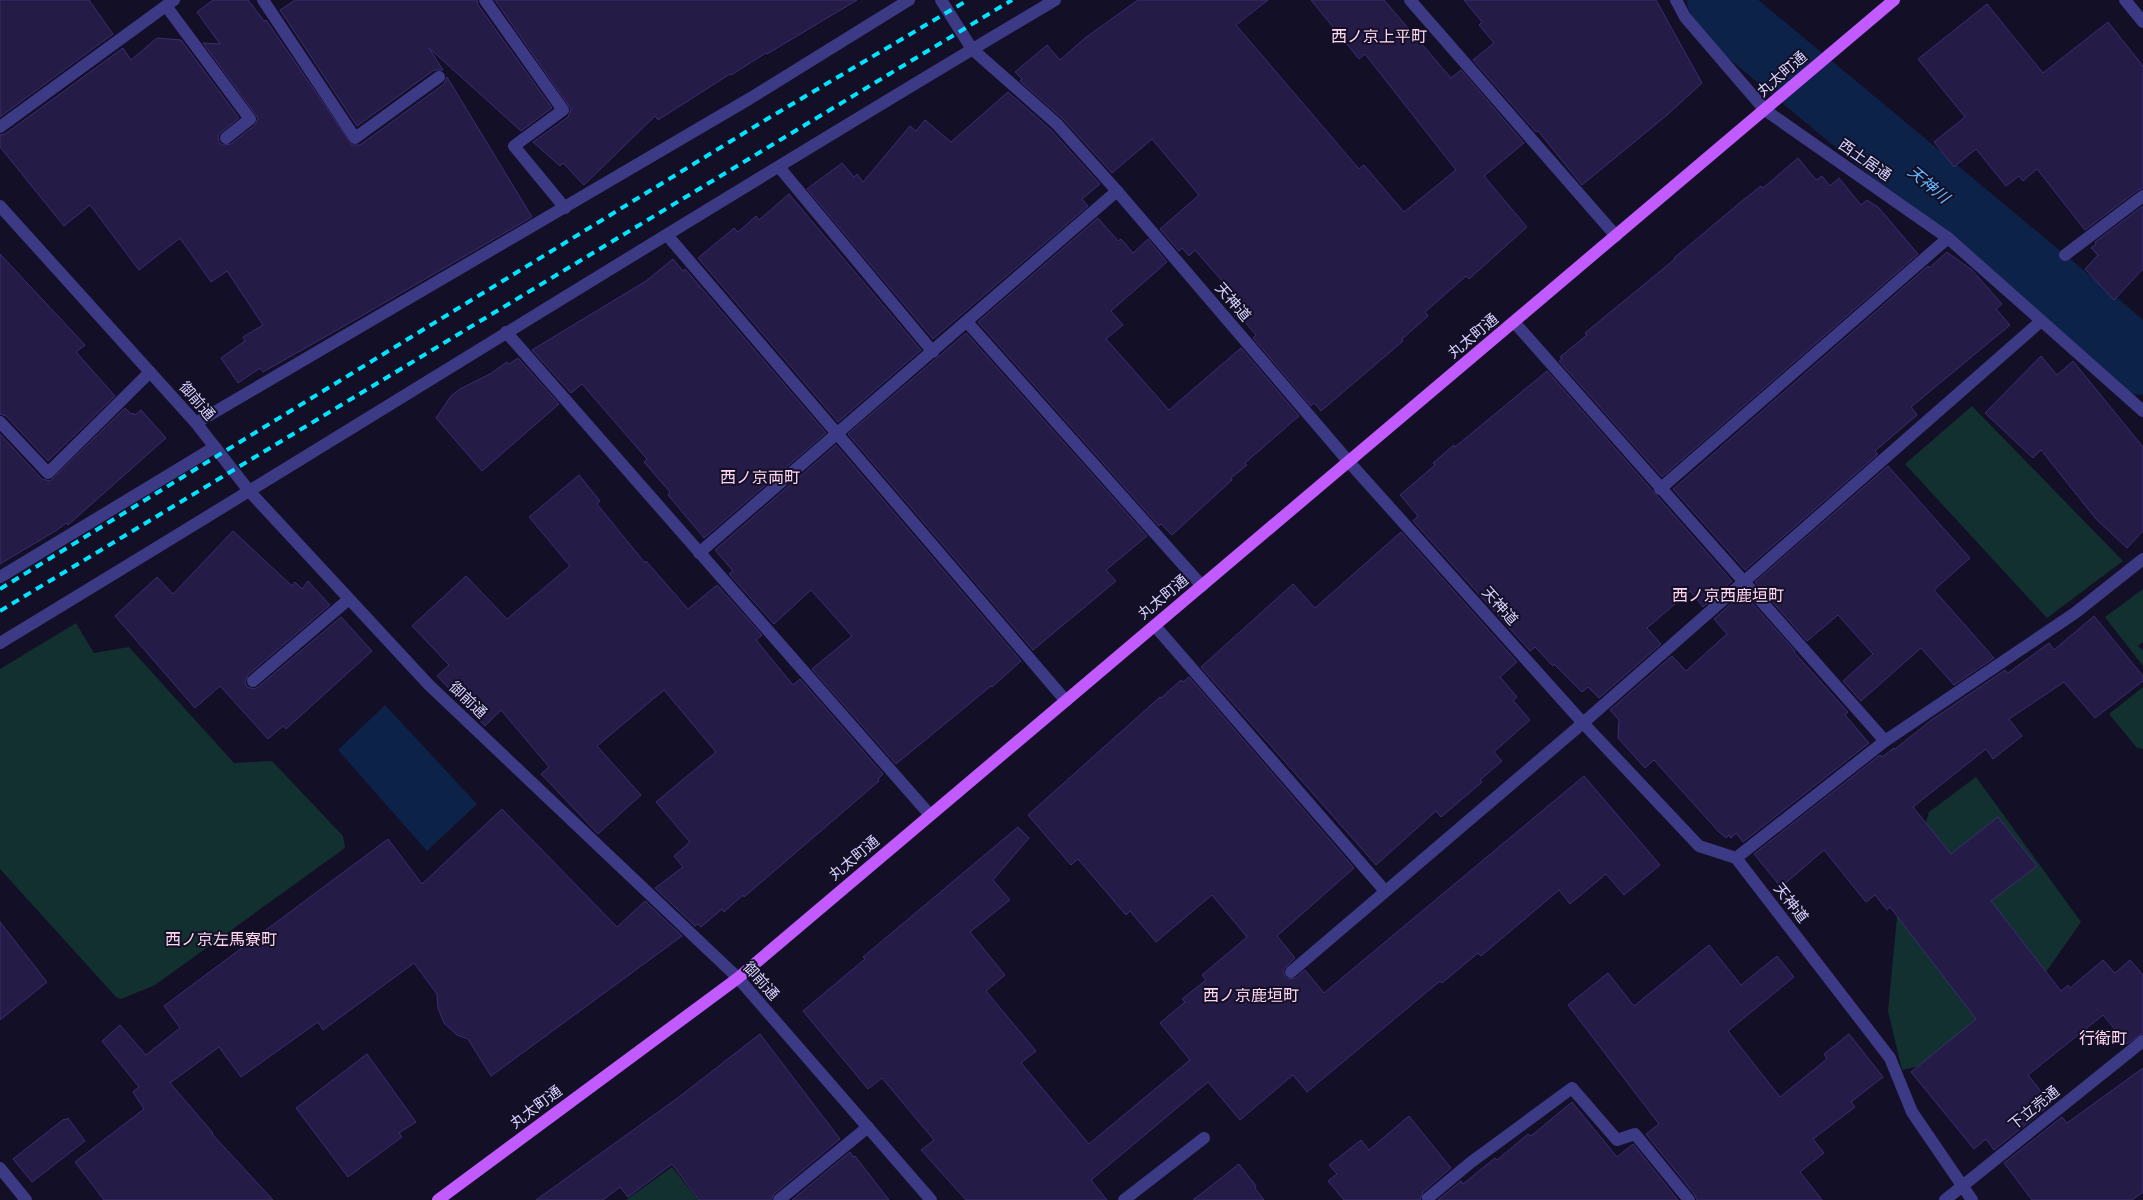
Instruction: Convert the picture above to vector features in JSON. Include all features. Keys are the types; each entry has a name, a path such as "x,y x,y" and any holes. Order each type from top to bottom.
{"main road":[{"name":"丸太町通","path":"438,1200 738,978 1894,0"}],"street":[{"path":"263,0 355,138 439,77"},
{"path":"485,0 563,110 514,146 565,208"},
{"path":"196,423 749,99 909,0"},
{"name":"天神道","path":"941,0 972,50 1057,124 1118,191 1349,462 1583,723 1699,846 1736,858 1890,1058 1912,1112 1961,1187 1972,1200"},
{"path":"0,644 250,492 506,332 1055,0"},
{"path":"1410,0 1616,236"},
{"name":"西土居通","path":"1676,0 1685,16 1765,110 1948,238 2143,412"},
{"path":"2125,0 2143,22"},
{"path":"0,127 170,3 250,119 226,138"},
{"path":"779,167 932,352"},
{"path":"699,553 1118,191"},
{"path":"2065,255 2143,196"},
{"name":"御前通","path":"1,209 196,423 250,492 429,685 738,978 931,1200"},
{"path":"667,235 1066,701"},
{"path":"1660,489 1948,238"},
{"path":"1292,972 1583,723 2041,321"},
{"path":"967,322 1202,586"},
{"path":"1514,322 1885,741"},
{"path":"506,332 930,816"},
{"path":"0,422 48,473 150,372"},
{"path":"0,577 215,447"},
{"path":"1736,858 1885,741 2075,613 2143,559"},
{"path":"253,681 349,599"},
{"path":"1155,626 1385,891"},
{"name":"下立売通","path":"1945,1200 2143,1041"},
{"path":"1429,1200 1428,1198 1470,1163 1572,1088 1617,1140 1635,1134 1690,1200"},
{"path":"779,1200 868,1127"},
{"path":"1124,1200 1204,1138"},
{"path":"0,1168 26,1200"}],"green space":[{"path":"1972,406 2123,561 2047,618 1905,464"},
{"path":"2143,589 2143,642 2138,646 2143,650 2143,666 2105,617"},
{"path":"76,623 94,653 129,647 234,763 272,761 343,836 345,848 155,985 121,999 116,997 0,869 0,669"},
{"path":"2143,687 2143,749 2137,748 2109,714"},
{"path":"1976,777 2081,922 2034,989 1985,1052 1902,1070 1888,1011 1897,917 1929,812"},
{"path":"672,1167 698,1200 626,1200"}],"water":[{"path":"385,705 477,804 427,851 338,750"}],"building":[{"path":"0,0 89,0 113,34 0,117"},
{"path":"213,0 248,0 264,21 266,20 352,145 360,145 444,84 447,77 532,217 263,372 260,368 238,383 221,358 245,341 243,337 263,325 227,271 211,282 180,238 139,270 90,205 64,226 0,147 0,135 5,134 123,48 131,60 157,38 181,40 239,118 218,135 219,143 223,145 231,144 255,125 258,118 203,43 220,44 197,12"},
{"path":"295,0 477,0 478,5 552,108 521,131 429,48 443,70 434,70 357,126 280,10"},
{"path":"495,0 857,0 730,74 658,120 655,116 584,185 563,163 560,166 533,142 568,117 571,109"},
{"path":"1138,0 1268,0 1236,25 1359,169 1364,165 1404,212 1456,170 1365,54 1359,59 1311,0 1384,0 1451,78 1461,70 1524,143 1484,176 1527,227 1469,279 1466,276 1425,312 1428,316 1402,339 1403,341 1321,411 1314,403 1311,406 1253,338 1256,335 1229,304 1237,298 1195,250 1189,256 1182,248 1179,251 1160,229 1199,195 1152,139 1112,173 1063,119 1020,81 1022,79 1015,72 1047,45 1060,60 1085,38"},
{"path":"1464,0 1656,0 1702,83 1667,115 1582,185 1538,131 1536,132 1473,60 1494,43 1479,25 1482,22"},
{"path":"1987,4 2043,73 2108,22 2143,66 2143,188 2085,230 2037,169 2023,181 2019,176 2006,186 1976,149 1954,167 1934,142 1965,117 1918,59"},
{"path":"1008,92 1051,130 1100,184 1082,199 1088,206 933,339 807,189 842,163 854,177 857,174 863,182 910,126 916,131 925,120 951,142"},
{"path":"1798,158 1816,180 1822,176 1830,186 1839,178 1861,205 1867,200 1879,208 1918,254 1662,477 1559,361 1562,359 1560,357 1587,335 1585,333 1742,201 1761,186 1763,188"},
{"path":"789,194 921,350 838,422 698,258 734,228 738,232 756,216 759,220"},
{"path":"2143,206 2143,269 2114,300 2085,269 2098,255 2091,248 2096,244 2095,242"},
{"path":"1098,218 1118,241 1121,239 1133,253 1148,239 1167,262 1111,311 1123,325 1106,339 1169,410 1241,348 1299,416 1245,463 1247,465 1231,478 1232,480 1172,535 1161,524 1159,526 978,322"},
{"path":"1947,252 1972,270 2002,304 1996,309 2010,325 1911,407 1917,415 1875,451 1878,454 1745,570 1673,489 1928,266 1929,268"},
{"path":"0,254 85,345 76,352 115,396 48,461 6,416 0,414"},
{"path":"673,259 683,271 685,269 826,433 704,538 668,495 670,492 644,462 647,459 582,384 571,393 532,350 646,281"},
{"path":"966,333 1147,536 1106,570 1116,581 1033,650 848,434"},
{"path":"2041,356 2057,375 2073,361 2143,447 2143,531 2127,548 2096,519 2041,450 2033,458 1985,413"},
{"path":"518,358 559,404 482,471 436,418 451,396 460,389 490,374 507,362 509,364"},
{"path":"1547,371 1732,581 1703,607 1690,591 1647,628 1661,644 1599,698 1588,687 1582,692 1535,647 1530,651 1413,521 1418,516 1400,495 1435,465 1433,463 1454,445 1455,447"},
{"path":"125,408 135,415 141,410 166,438 68,525 66,523 0,564 0,434 42,479 50,481"},
{"path":"836,445 1021,661 992,687 896,764 812,669 852,636 811,590 774,624 729,574 733,571 715,550"},
{"path":"1888,466 1970,558 1934,590 1994,658 1954,685 1921,648 1861,701 1843,681 1873,654 1838,615 1807,641 1755,582"},
{"path":"579,475 600,501 597,504 645,563 646,561 688,609 717,585 762,635 756,640 793,685 800,679 883,774 878,779 879,781 744,897 743,895 724,912 722,909 701,927 698,924 695,926 655,888 683,867 674,856 690,842 656,802 716,752 664,690 597,746 641,795 598,834 541,774 549,767 501,710 485,726 437,676 449,665 412,626 466,576 507,619 570,566 529,517"},
{"path":"233,531 292,586 295,582 302,589 308,581 330,605 248,675 245,682 247,687 254,689 258,687 341,617 372,651 286,729 283,726 268,739 220,686 195,708 115,616 157,577 173,594"},
{"path":"1401,532 1517,662 1500,677 1517,697 1513,700 1530,720 1494,752 1502,761 1480,780 1482,782 1441,817 1436,811 1376,865 1201,667 1293,584 1315,608"},
{"path":"1743,593 1848,712 1845,715 1869,743 1743,842 1736,833 1731,838 1729,835 1726,838 1719,832 1654,760 1645,768 1618,738 1619,720 1610,710 1672,656 1686,671 1727,634 1714,619"},
{"path":"2094,616 2143,676 2143,681 2095,718 2064,682 2009,719 2022,736 1993,759 1986,749 1913,807 1951,854 1998,817 2037,866 1991,901 2061,991 2068,985 2070,988 2103,960 2115,973 2130,960 2143,975 2143,1033 2127,1044 2103,1015 2028,1075 2051,1104 1994,1150 1986,1139 1974,1149 1911,1072 1976,1019 1890,907 1887,910 1875,895 1866,902 1824,850 1781,887 1754,854 1880,755 1882,757 1895,749 1930,721 2005,670 2008,673 2049,643 2054,650"},
{"path":"1189,677 1354,868 1277,936 1295,958 1283,970 1285,977 1288,979 1296,978 1305,970 1324,993 1584,776 1660,865 1624,895 1606,874 1570,904 1559,890 1481,956 1478,953 1442,983 1440,981 1307,1092 1293,1075 1240,1120 1208,1082 1091,1180 1107,1200 966,1200 921,1150 934,1140 882,1078 868,1089 803,1011 865,959 863,957 1018,827 1029,838 993,880 1010,900 970,932 1005,975 986,991 1036,1051 1021,1063 1089,1144 1190,1060 1160,1023 1185,1002 1182,999 1206,980 1202,975 1247,937 1212,895 1156,942 1130,911 1126,915 1078,859 1071,865 1028,815 1160,697 1181,680 1183,682"},
{"path":"502,809 617,927 645,901 682,936 491,1076 468,1039 457,1035 444,1023 438,1008 437,994 414,963 323,1030 318,1022 241,1077 219,1047 170,1083 212,1134 273,1200 104,1200 75,1162 144,1109 133,1092 139,1087 102,1041 120,1025 146,1055 180,1028 164,1006 388,839 422,884"},
{"path":"0,922 47,982 0,1020"},
{"path":"1709,945 1741,985 1777,956 1794,977 1728,1031 1780,1097 1827,1059 1824,1054 1849,1034 1883,1077 1851,1102 1855,1107 1813,1139 1824,1153 1800,1172 1822,1200 1697,1200 1646,1134 1659,1124 1568,1005 1608,973 1634,1006"},
{"path":"760,1034 840,1139 774,1194 771,1200 699,1200 672,1164 628,1197 620,1187 603,1200 536,1200 679,1097"},
{"path":"367,1054 416,1122 399,1133 402,1137 348,1177 296,1108"},
{"path":"2143,1068 2143,1192 2132,1200 2032,1200 2004,1163 2062,1117 2067,1123"},
{"path":"1572,1102 1617,1157 1633,1144 1678,1200 1438,1200 1461,1181 1463,1184 1495,1158 1497,1160 1528,1134 1531,1136"},
{"path":"1409,1116 1451,1168 1423,1192 1420,1200 1344,1200 1328,1181 1337,1174 1329,1165 1361,1140 1369,1150"},
{"path":"68,1118 85,1141 32,1182 13,1159 64,1119"},
{"path":"850,1152 889,1200 792,1200"},
{"path":"1239,1164 1264,1200 1193,1200"}],"waterway":[{"name":"天神川","path":"1719,0 1736,23 2143,363"}],"railway":[{"path":"0,589 767,119 968,0"},
{"path":"0,611 1012,0"}],"district":[{"name":"西ノ京上平町","path":"1379,36"},
{"name":"西ノ京両町","path":"760,477"},
{"name":"西ノ京西鹿垣町","path":"1728,595"},
{"name":"西ノ京左馬寮町","path":"221,939"},
{"name":"西ノ京鹿垣町","path":"1251,995"},
{"name":"行衛町","path":"2103,1038"}]}
